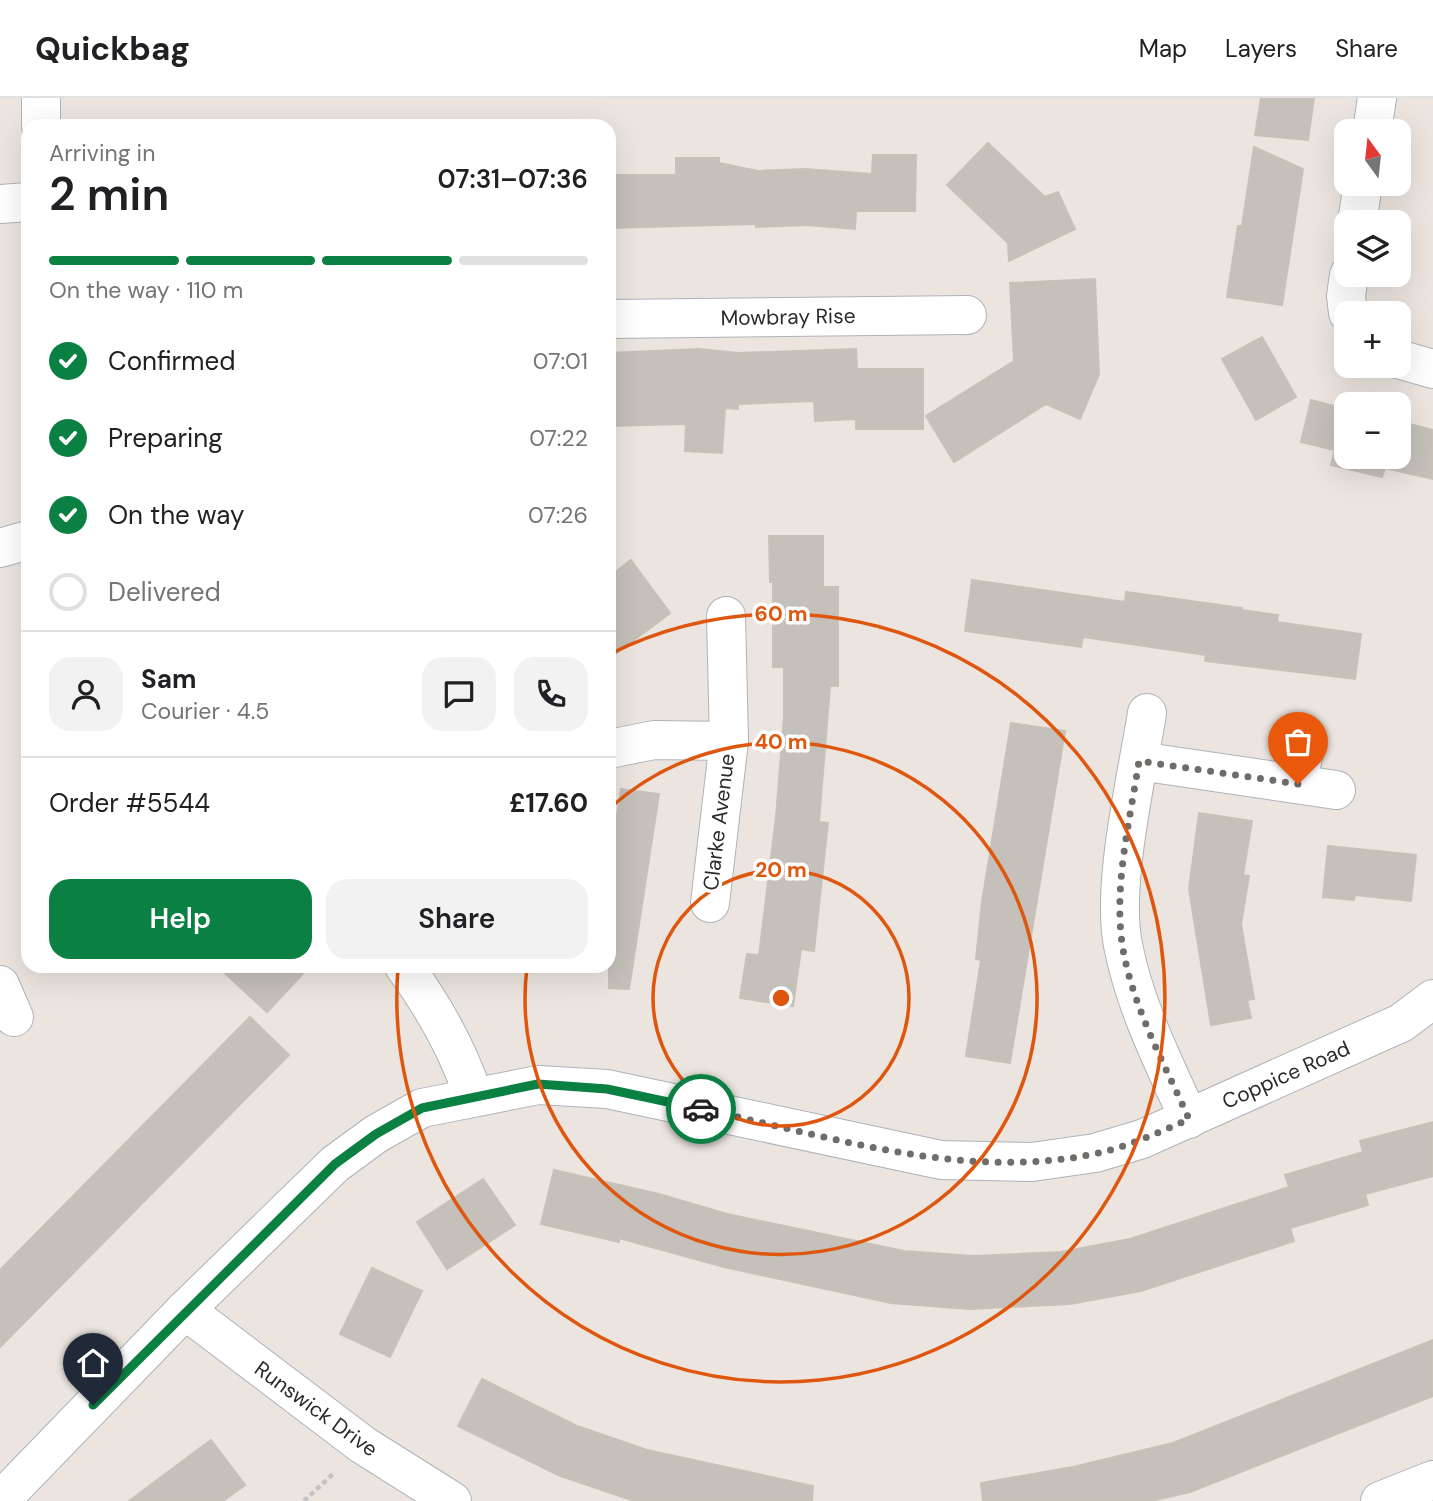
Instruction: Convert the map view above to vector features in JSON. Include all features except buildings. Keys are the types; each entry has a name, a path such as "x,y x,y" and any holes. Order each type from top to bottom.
{"street":[{"path":"41,98 41,119"},
{"path":"1373,119 1377,98"},
{"path":"0,204 21,202"},
{"name":"Mowbray Rise","path":"616,319 967,315"},
{"path":"1411,363 1433,369"},
{"path":"0,548 21,542"},
{"name":"Clarke Avenue","path":"710,903 729,741 726,616"},
{"path":"1147,713 1121,884 1122,943 1141,1010 1189,1119"},
{"path":"1298,784 1306,739"},
{"name":"Clarke Avenue","path":"616,748 654,740 729,741"},
{"path":"1139,761 1336,790"},
{"path":"409,973 430,1002 459,1054 473,1096"},
{"name":"Coppice Road","path":"0,1501 185,1310 335,1164 376,1134 422,1108 538,1084 607,1089 941,1160 1032,1162 1095,1153 1142,1139 1401,1023 1433,999"},
{"name":"Runswick Drive","path":"185,1310 363,1445 452,1501"},
{"path":"1380,1501 1433,1480"}],"way so far":[{"path":"701,1109 941,1160 1032,1162 1095,1153 1142,1139 1189,1119 1141,1010 1122,943 1121,884 1139,761 1298,784"}],"route":[{"path":"93,1405 185,1310 335,1164 376,1134 422,1108 538,1084 607,1089 701,1109"}]}
